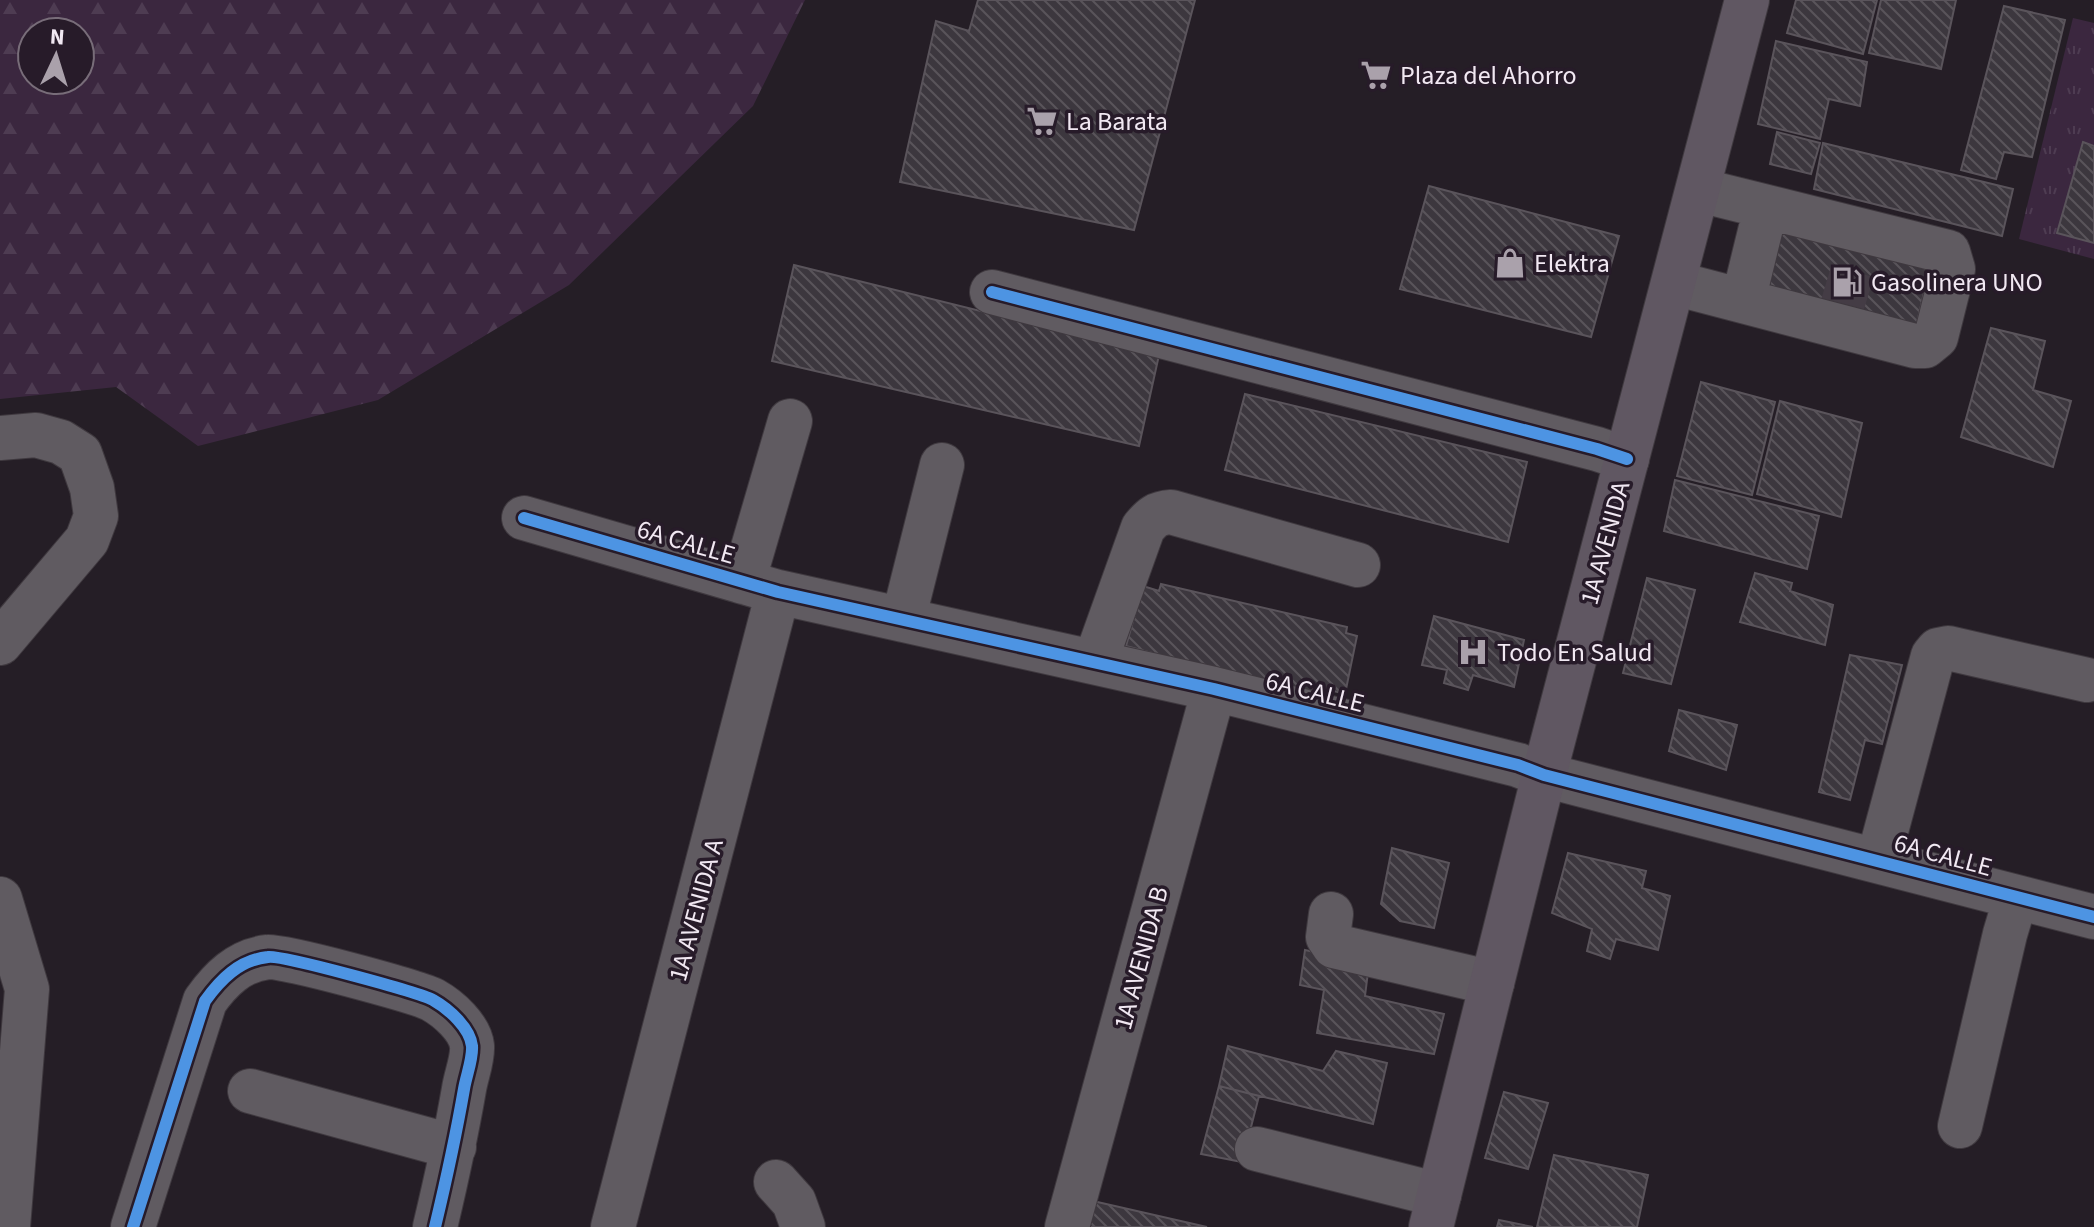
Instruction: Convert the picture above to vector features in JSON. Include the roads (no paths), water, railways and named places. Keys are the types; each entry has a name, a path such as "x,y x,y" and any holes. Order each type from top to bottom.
{"main road":[{"name":"1A AVENIDA","path":"1435,1211 1544,775 1747,0"}],"street":[{"path":"1674,283 1743,301 1838,319 1915,346 1925,346 1936,337 1953,269 1948,252 1861,241 1766,207 1699,190"},
{"path":"1743,301 1766,207"},
{"path":"992,292 1597,449 1624,471"},
{"path":"1268,390 1624,471"},
{"name":"1A AVENIDA A","path":"613,1227 761,587 790,421"},
{"path":"0,438 36,435 61,442 80,454 92,488 96,516 87,540 0,643"},
{"path":"903,620 942,465"},
{"path":"1095,662 1143,528 1159,513 1171,512 1358,565"},
{"name":"6A CALLE","path":"524,518 761,587 1214,689 1518,765 1544,775 2094,917"},
{"path":"1878,861 1933,656 1938,650 1948,648 2087,680"},
{"name":"1A AVENIDA B","path":"1067,1227 1214,689"},
{"path":"1960,1126 2016,897"},
{"path":"0,899 27,989 8,1227"},
{"path":"1331,914 1328,937 1334,946 1492,983"},
{"path":"133,1227 205,1001 220,980 242,964 269,956 432,999 464,1028 472,1046 454,1147 435,1227"},
{"path":"250,1091 454,1147"},
{"path":"1257,1149 1435,1211"},
{"path":"776,1182 794,1202 803,1227"}],"tunnel":[{"path":"1840,313 1859,250"}],"place":[{"name":"Plaza del Ahorro","path":"1376,75"},
{"name":"La Barata","path":"1042,121"},
{"name":"Elektra","path":"1510,263"},
{"name":"Gasolinera UNO","path":"1847,282"},
{"name":"Todo En Salud","path":"1473,652"}]}
